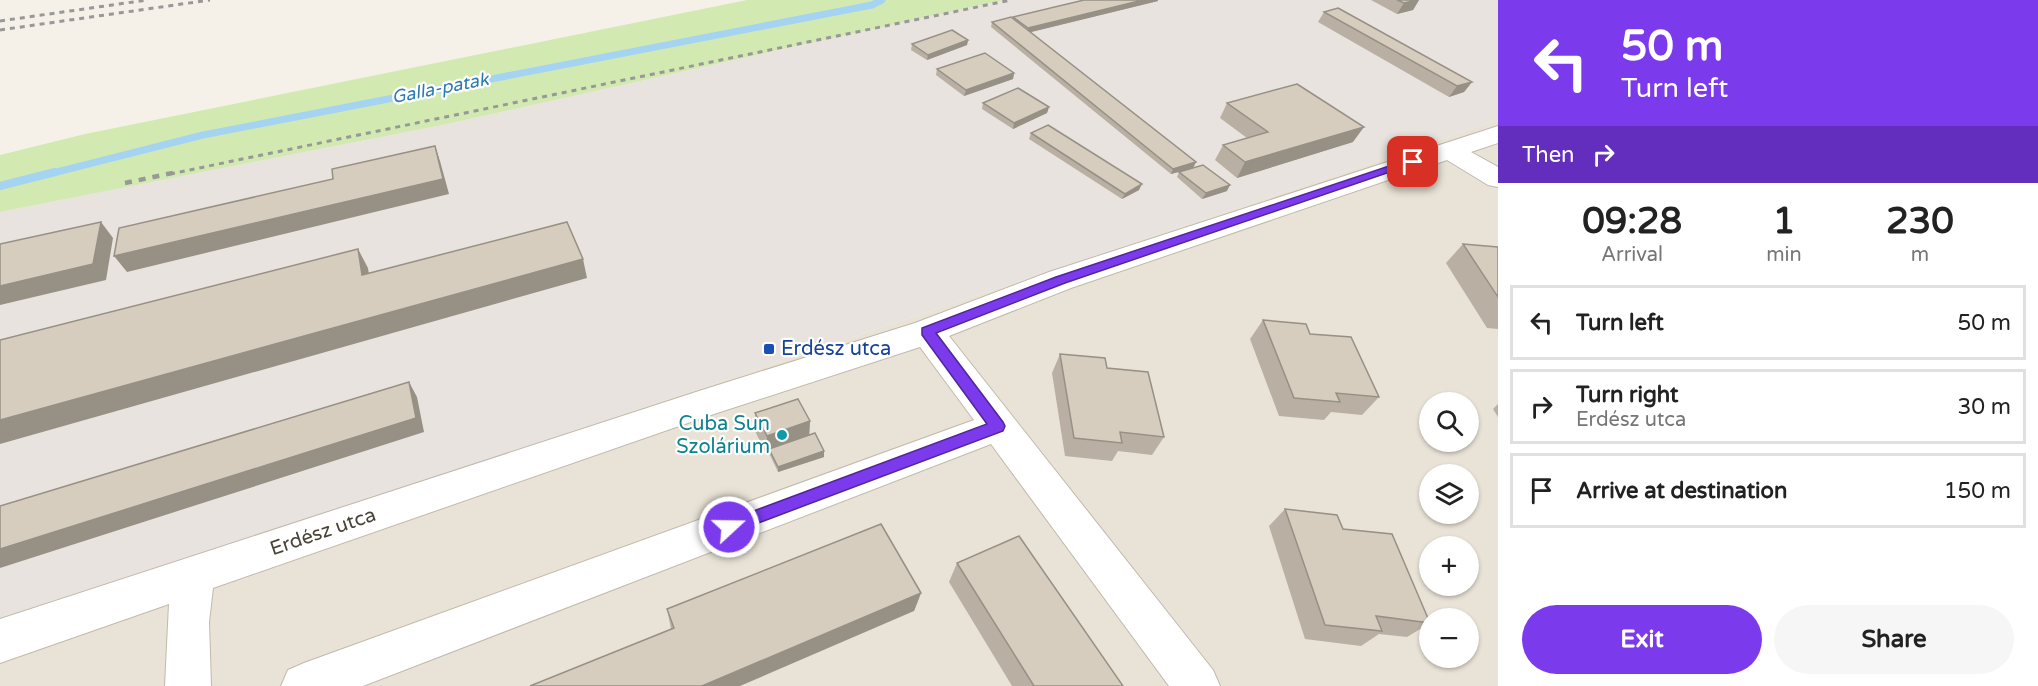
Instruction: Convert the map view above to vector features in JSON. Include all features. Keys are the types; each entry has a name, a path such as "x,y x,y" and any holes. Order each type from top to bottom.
{"street":[{"name":"Erdész utca","path":"0,641 699,405 927,332 1060,280 1498,134"},
{"path":"1449,150 1498,179"},
{"path":"927,332 1197,686"},
{"path":"304,686 998,426"},
{"path":"188,686 188,622 194,576"}],"shaded area":[{"path":"1004,0 1498,0 1498,120 164,569 0,622 0,212 447,124"},
{"path":"1498,120 1498,686 0,686 0,622 164,569"}],"green space":[{"path":"747,0 1004,0 447,124 0,212 0,155 85,134"}],"building":[{"path":"1084,0 1143,0 1028,28 1013,17"},
{"path":"1397,0 1417,0 1404,3"},
{"path":"1338,8 1472,82 1457,86 1324,12"},
{"path":"1011,17 1196,162 1173,169 992,22"},
{"path":"952,30 968,40 928,55 912,44"},
{"path":"985,53 1014,73 966,90 937,69"},
{"path":"1297,84 1364,127 1245,162 1223,145 1268,132 1227,103"},
{"path":"1018,88 1049,107 1014,123 983,103"},
{"path":"1048,125 1142,184 1125,194 1031,133"},
{"path":"435,146 443,179 114,256 119,228 333,179 332,169"},
{"path":"1203,165 1230,185 1206,193 1179,172"},
{"path":"101,222 93,264 0,286 0,244"},
{"path":"567,222 583,259 0,420 0,340 358,249 362,275"},
{"path":"1463,244 1498,247 1498,297"},
{"path":"1263,320 1306,324 1310,334 1351,337 1379,397 1336,393 1340,402 1294,398"},
{"path":"1060,354 1105,358 1107,368 1148,372 1164,437 1120,432 1122,443 1074,438"},
{"path":"409,382 416,418 0,549 0,506"},
{"path":"798,399 810,421 767,436 755,413"},
{"path":"815,433 824,451 778,467 769,449"},
{"path":"1285,509 1337,515 1343,529 1392,534 1424,608 1419,608 1419,622 1376,616 1382,631 1325,625"},
{"path":"881,524 921,593 702,686 530,686 674,628 667,609"},
{"path":"1019,536 1123,686 1034,686 957,563"}],"waterway":[{"name":"Galla-patak","path":"49,174 203,135 872,5 882,0"},
{"name":"Galla-patak","path":"0,186 55,172"}],"railway":[{"path":"0,21 147,0"},
{"path":"0,30 210,0"},
{"path":"170,174 1011,0"},
{"path":"125,183 177,172"}],"place":[{"name":"Erdész utca","path":"769,349"},
{"name":"Cuba Sun Szolárium","path":"782,435"}],"route":[{"path":"729,527 998,426 927,332 1060,280 1413,162"}]}
